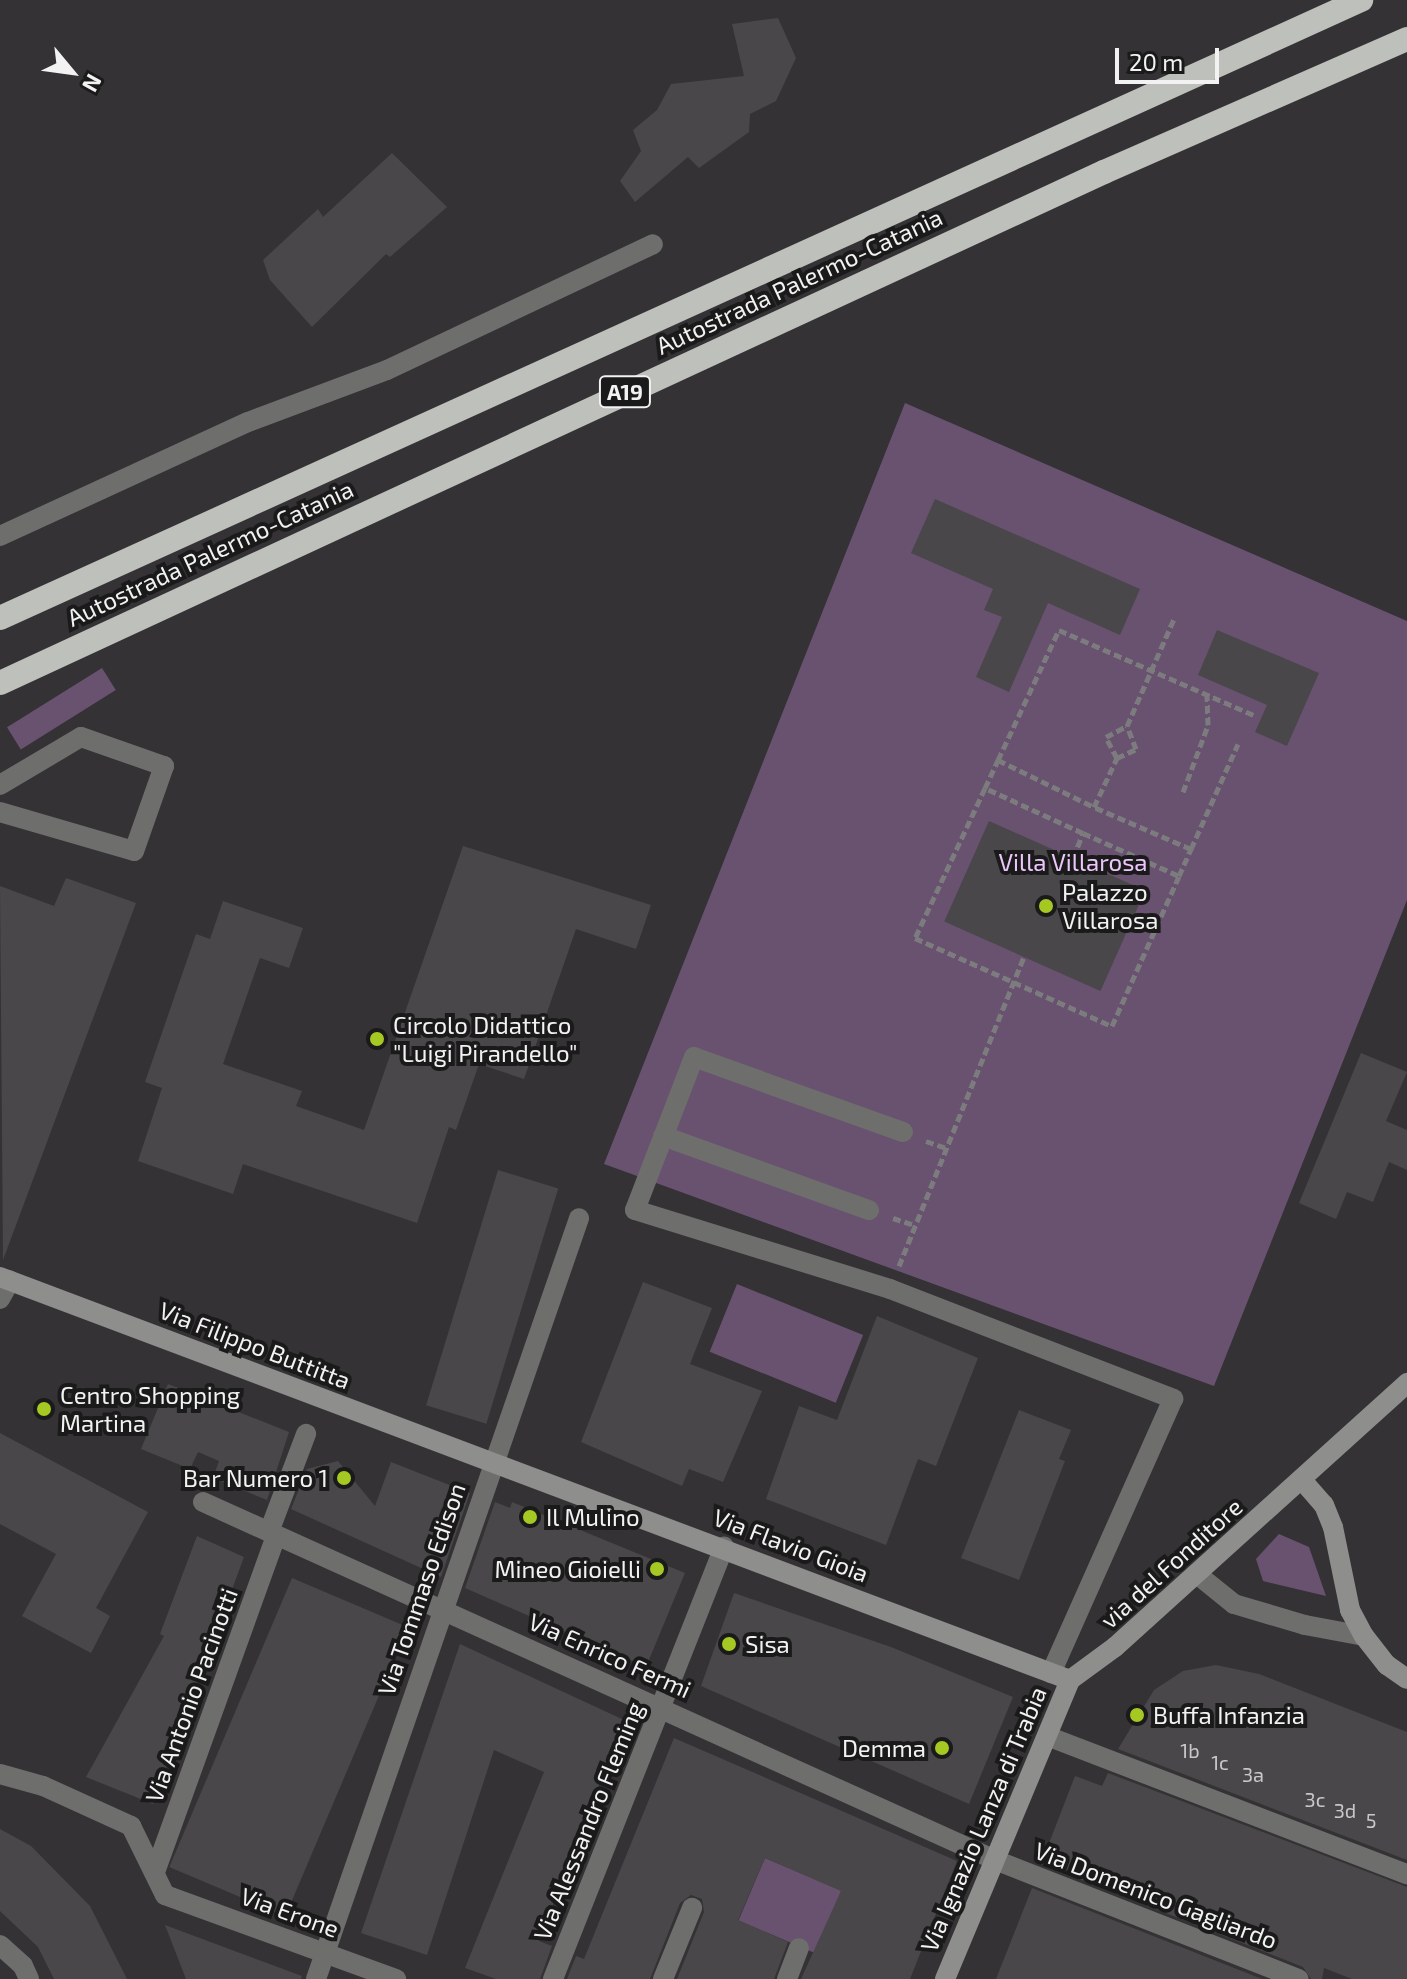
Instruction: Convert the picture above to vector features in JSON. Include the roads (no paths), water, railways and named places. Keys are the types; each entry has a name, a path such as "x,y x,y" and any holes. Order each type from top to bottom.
{"highway":[{"name":"Autostrada Palermo-Catania","path":"0,618 1361,0"},
{"name":"Autostrada Palermo-Catania","path":"0,683 945,245 1407,39"}],"main road":[{"name":"Via Filippo Buttitta","path":"3,1286 492,1462"},
{"name":"via del Fonditore","path":"1061,1676 1198,1575 1407,1383"},
{"name":"Via Flavio Gioia","path":"492,1462 1061,1676"},
{"path":"1302,1480 1324,1505 1333,1527 1350,1610 1364,1636 1387,1665 1407,1679"},
{"name":"Via Ignazio Lanza di Trabia","path":"945,1979 1047,1736 1061,1676"}],"street":[{"path":"0,536 248,422 387,370 653,244"},
{"path":"0,785 81,737 164,766 134,851 0,812"},
{"path":"903,1132 694,1057 635,1210 890,1289 1173,1399 1061,1676"},
{"path":"663,1136 869,1210"},
{"name":"Via Tommaso Edison","path":"316,1979 492,1462 579,1218"},
{"name":"Via Antonio Pacinotti","path":"155,1872 306,1434"},
{"name":"Via Enrico Fermi","path":"203,1502 662,1706 995,1860"},
{"name":"Via Alessandro Fleming","path":"553,1979 724,1547"},
{"path":"1198,1575 1234,1604 1305,1625 1364,1636"},
{"path":"1047,1736 1407,1874"},
{"path":"0,1774 43,1786 131,1826 155,1872"},
{"name":"Via Domenico Gagliardo","path":"995,1860 1298,1979"},
{"name":"Via Erone","path":"155,1872 165,1895 396,1979"},
{"path":"663,1979 692,1908"},
{"path":"0,1945 23,1966 29,1979"},
{"path":"787,1979 799,1948"}],"place":[{"name":"Palazzo Villarosa","path":"1046,906"},
{"name":"Circolo Didattico \"Luigi Pirandello\"","path":"377,1039"},
{"name":"Centro Shopping Martina","path":"44,1409"},
{"name":"Bar Numero 1","path":"344,1478"},
{"name":"Il Mulino","path":"530,1517"},
{"name":"Mineo Gioielli","path":"657,1569"},
{"name":"Sisa","path":"729,1644"},
{"name":"Buffa Infanzia","path":"1137,1715"},
{"name":"Demma","path":"942,1748"}],"park label":[{"name":"Villa Villarosa","path":"1073,862"}]}
